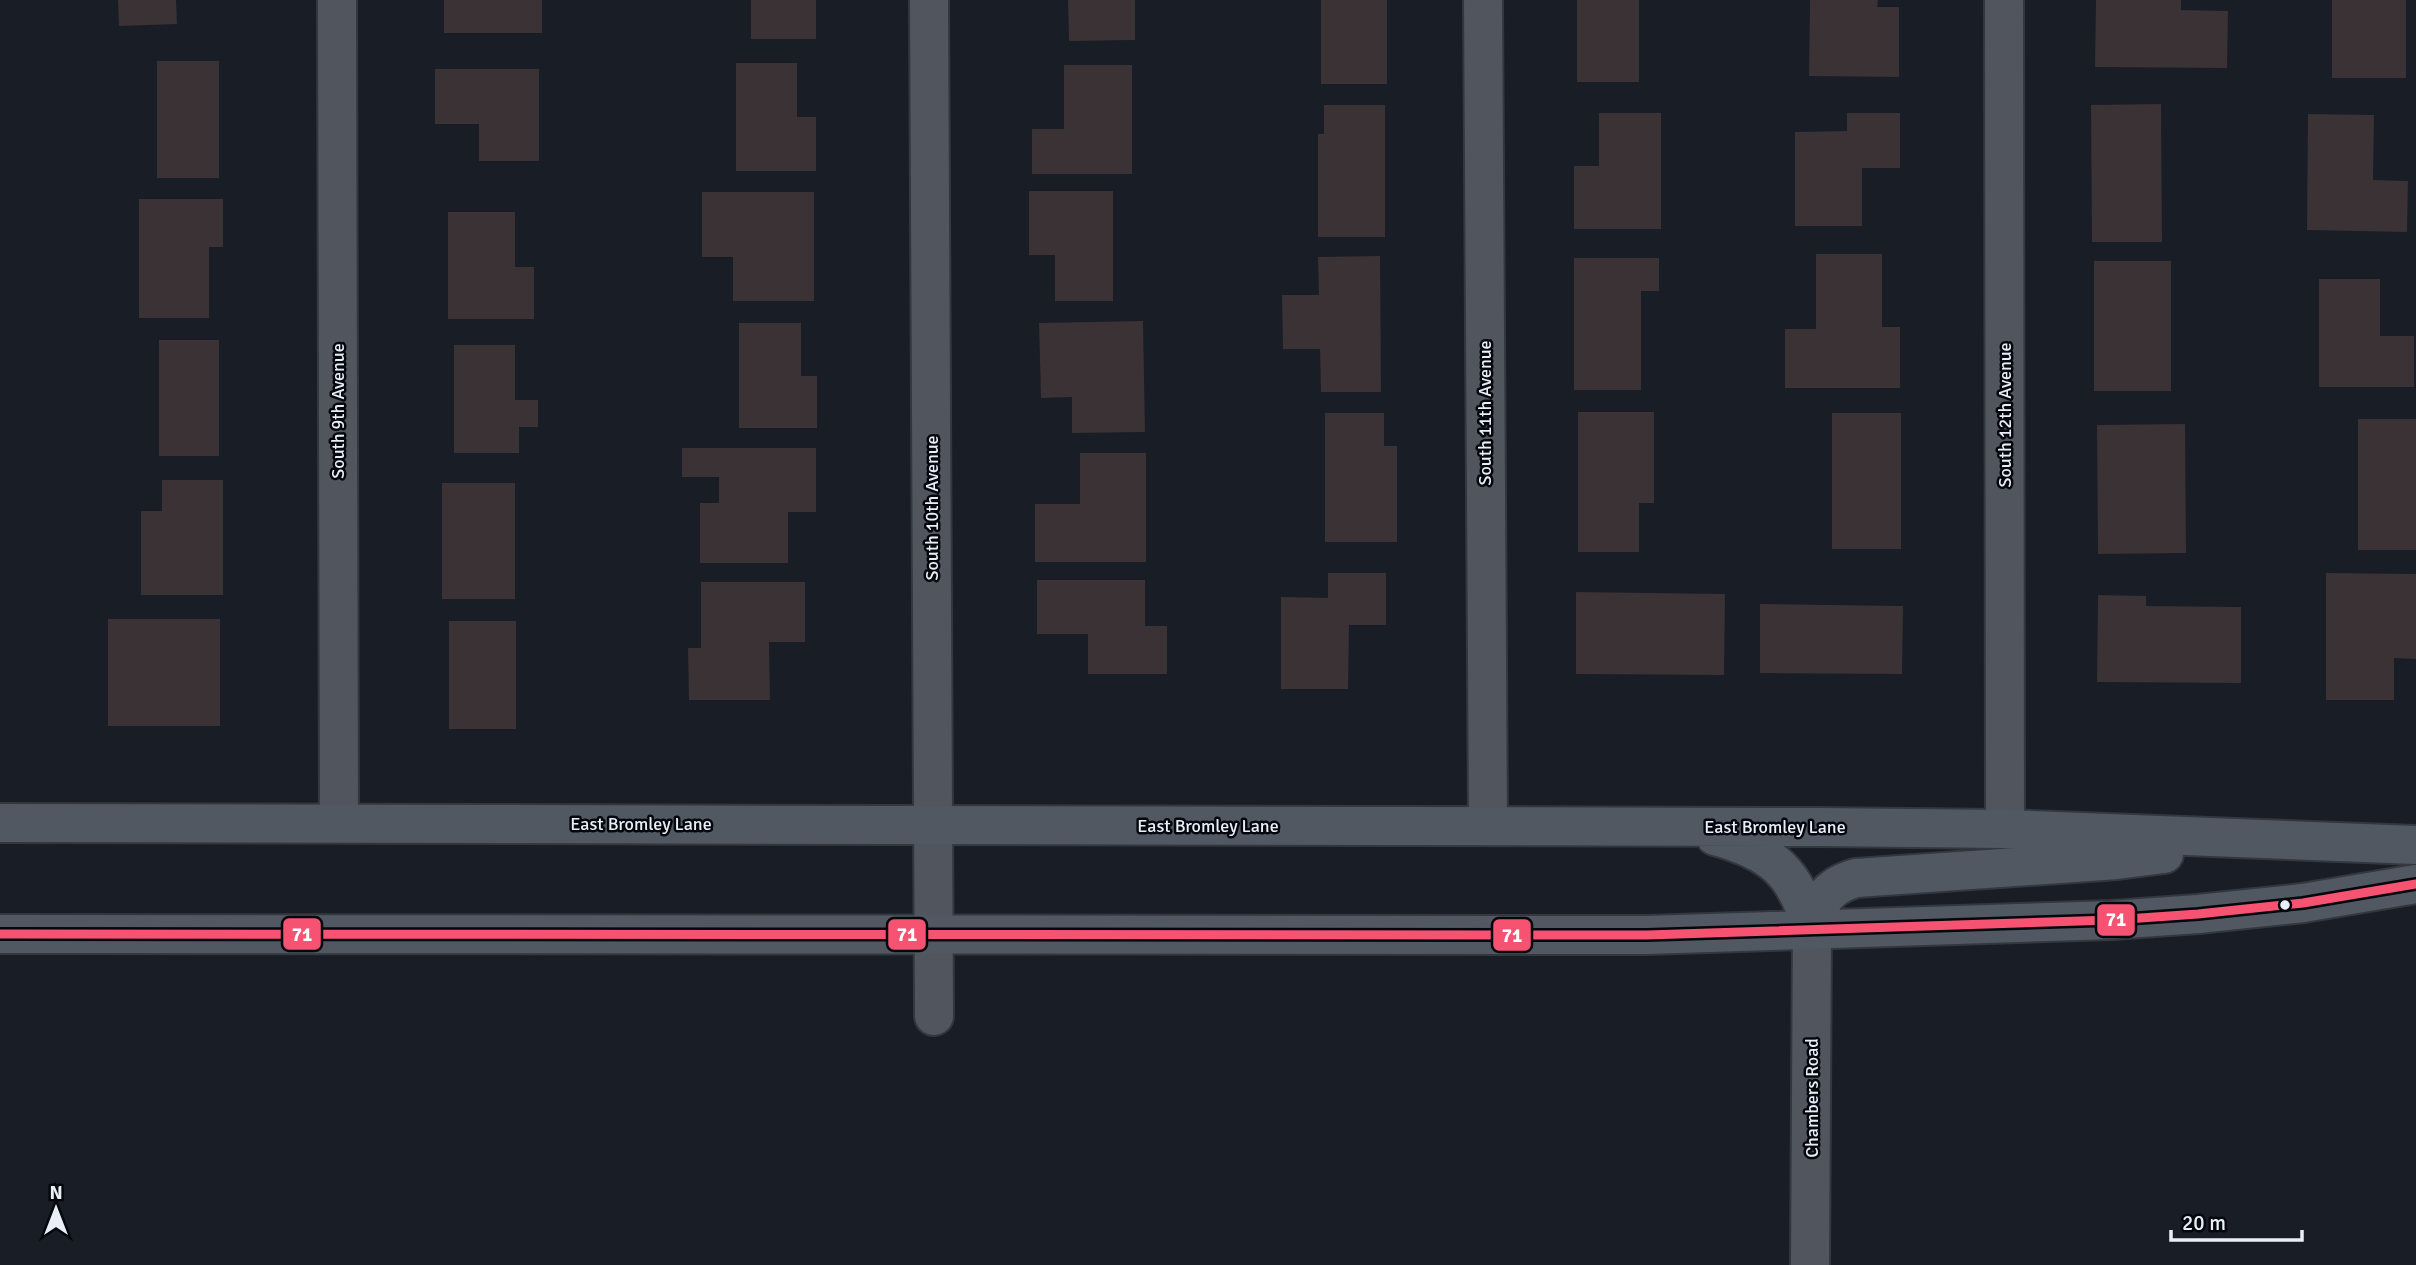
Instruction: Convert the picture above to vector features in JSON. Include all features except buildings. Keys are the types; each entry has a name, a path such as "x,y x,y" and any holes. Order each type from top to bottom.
{"main road":[{"name":"East Bromley Lane","path":"0,823 1678,827 2005,830 2416,845"},
{"path":"1678,827 1749,846 1774,861 1800,894 1812,930"},
{"path":"1812,930 1824,897 1843,882 1856,878 2117,860 2268,839"},
{"path":"0,934 1561,936 1989,925 2187,915 2303,903 2416,884"}],"street":[{"name":"South 9th Avenue","path":"337,0 339,823"},
{"name":"South 10th Avenue","path":"929,0 934,1016"},
{"name":"South 11th Avenue","path":"1483,0 1488,826"},
{"name":"South 12th Avenue","path":"2004,0 2005,830"},
{"name":"Chambers Road","path":"1810,1265 1812,930"}],"transit line":[{"name":"71","path":"0,934 1647,935 2112,920 2303,903 2416,884"}]}
